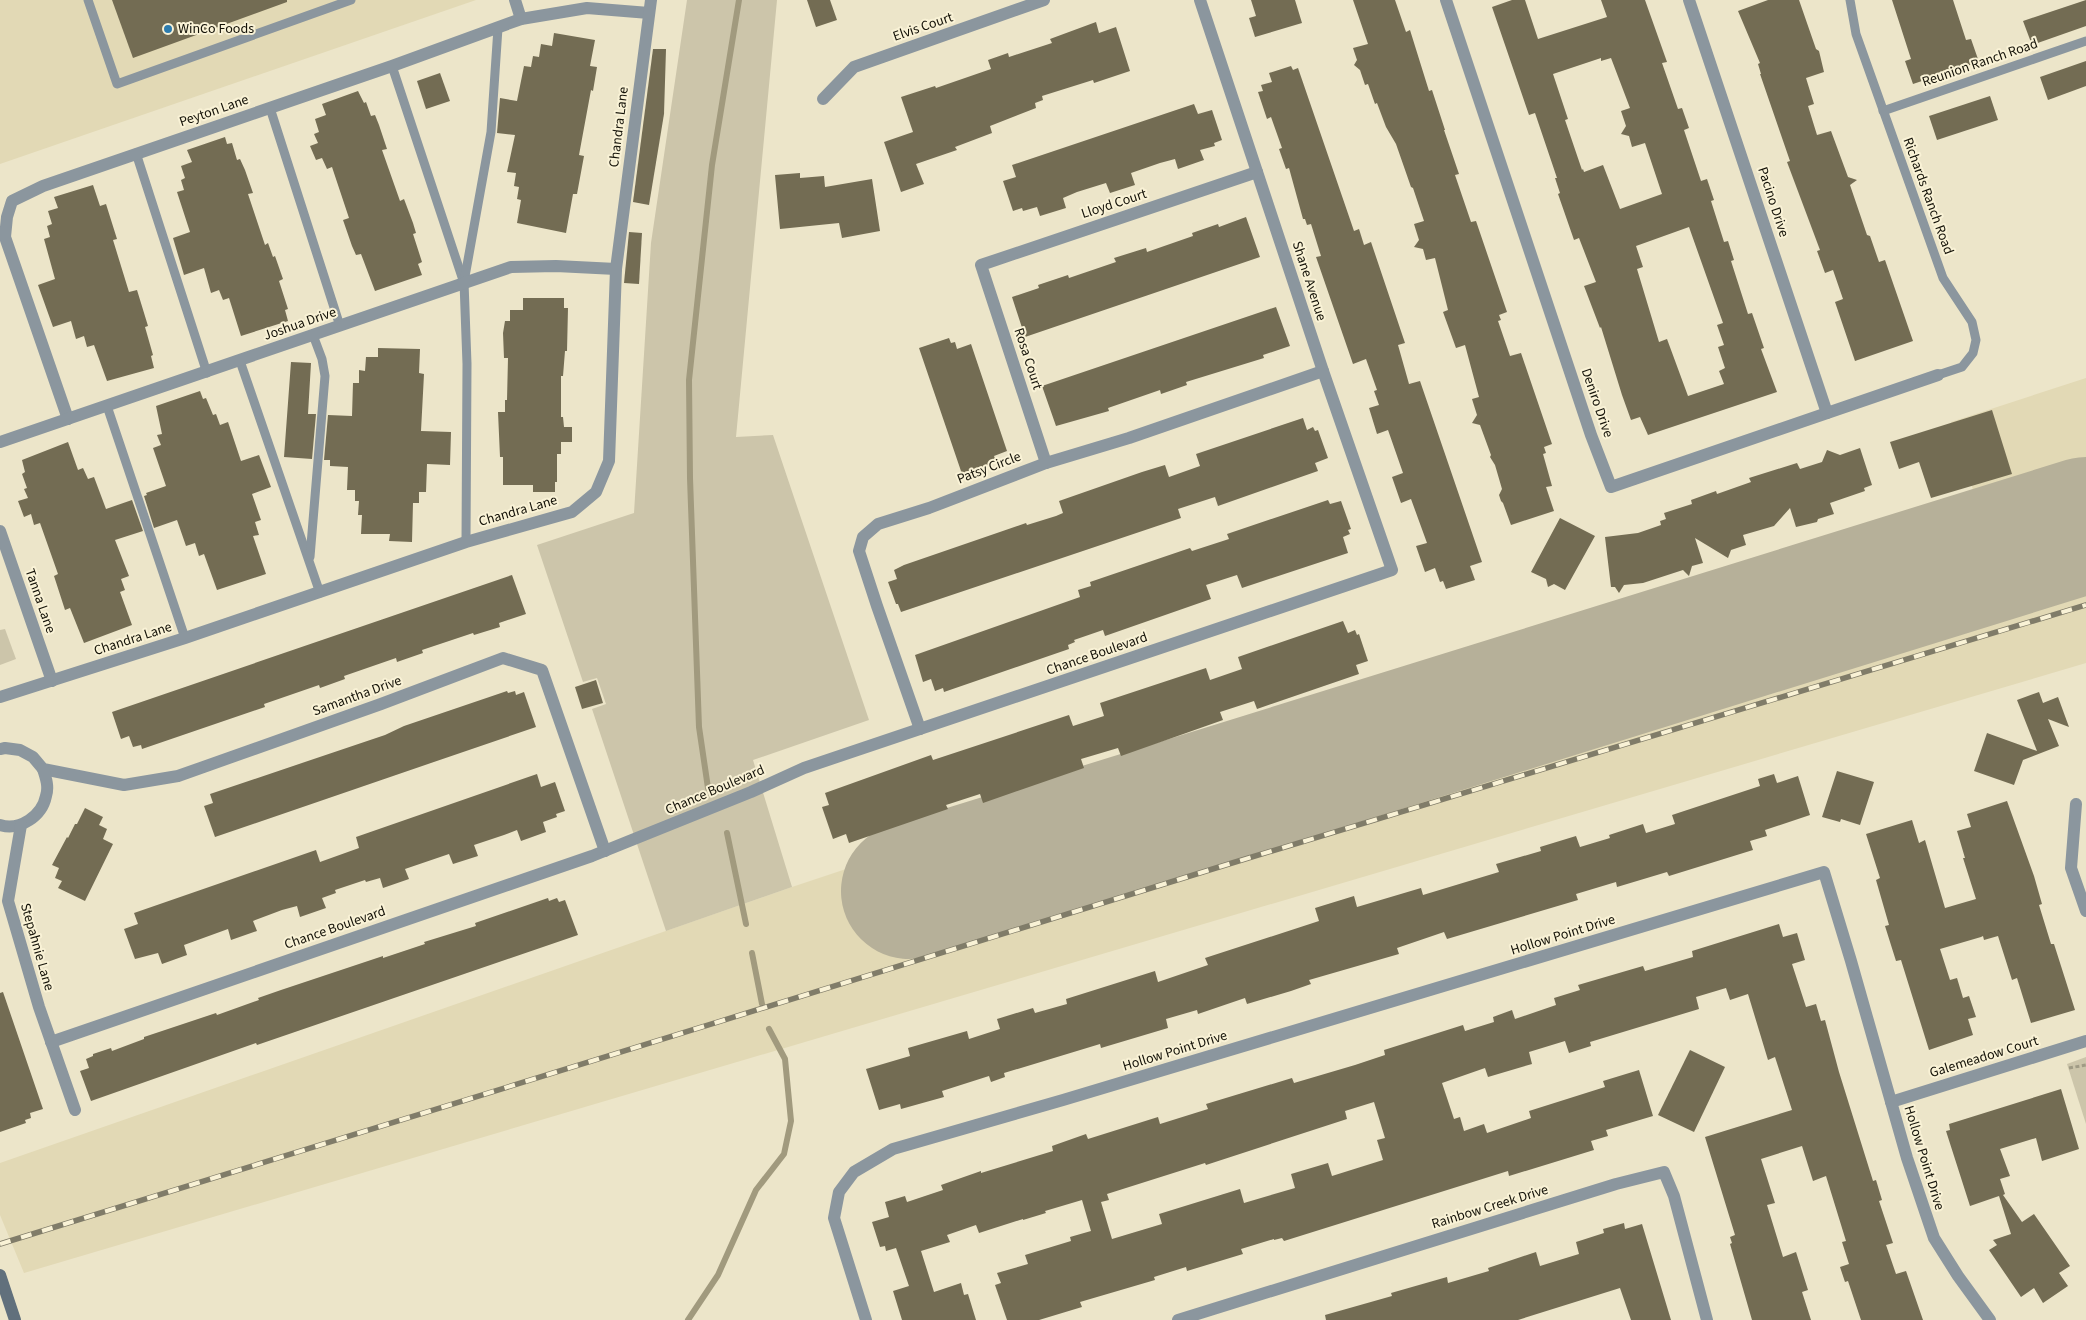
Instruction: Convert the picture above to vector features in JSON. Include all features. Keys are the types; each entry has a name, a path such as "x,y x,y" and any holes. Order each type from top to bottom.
{"main road":[{"path":"0,1275 16,1320"}],"street":[{"path":"515,0 522,19"},
{"name":"Chandra Lane","path":"0,697 185,638 466,542 572,512 596,492 609,461 616,269 651,0"},
{"name":"Elvis Court","path":"823,99 854,67 1044,0"},
{"name":"Shane Avenue","path":"1200,0 1323,372 1392,570"},
{"name":"Deniro Drive","path":"1446,0 1610,487 1938,376"},
{"name":"Pacino Drive","path":"1689,0 1827,413"},
{"name":"Peyton Lane","path":"68,419 5,237 7,217 12,201 43,186 392,66 522,19 587,8 649,13"},
{"name":"Lloyd Court","path":"981,264 1257,172"},
{"name":"Rosa Court","path":"981,264 1046,463"},
{"name":"Joshua Drive","path":"0,442 207,373 510,267 556,266 616,269"},
{"name":"Patsy Circle","path":"920,729 876,606 859,551 862,537 878,524 929,508 1046,463 1129,438 1323,372"},
{"name":"Tanna Lane","path":"0,531 52,681"},
{"name":"Chance Boulevard","path":"51,1042 605,851 751,792 804,768 1392,570"},
{"name":"Samantha Drive","path":"43,769 124,785 178,776 381,704 503,658 542,670 605,851"},
{"path":"0,749 20,750 33,757 43,769 47,782 47,795 42,808 32,818 21,825 5,827 0,825"},
{"path":"2076,804 2071,868 2086,911"},
{"name":"Stepahnie Lane","path":"21,825 8,901 39,1008 75,1110"},
{"name":"Hollow Point Drive","path":"866,1320 834,1218 840,1192 854,1172 893,1149 1063,1100 1824,872 1907,1158 1934,1238 1958,1276 1990,1320"},
{"name":"Galemeadow Court","path":"1891,1102 2086,1041"},
{"name":"Rainbow Creek Drive","path":"1178,1320 1606,1187 1664,1172 1674,1196 1707,1320"}],"lane":[{"path":"88,0 116,84 351,0"},
{"name":"Richards Ranch Road","path":"1850,0 1856,34 1943,278 1972,322 1976,340 1973,353 1962,367 1938,376"},
{"path":"466,542 467,364 464,282 491,132 498,28"},
{"name":"Reunion Ranch Road","path":"1883,111 2086,41"},
{"path":"392,66 464,282"},
{"path":"270,108 340,326"},
{"path":"136,153 207,373"},
{"path":"309,562 325,376 322,359 313,335"},
{"path":"240,361 320,593"},
{"path":"107,406 185,638"}],"path":[{"path":"2069,1068 2086,1065"}],"shaded area":[{"path":"0,0 476,0 0,164"},
{"path":"687,0 777,0 736,437 773,435 869,720 753,760 792,887 666,931 592,709 606,704 597,678 583,682 537,545 634,513 651,243"},
{"path":"2086,378 2086,663 24,1273 0,1215 0,1163 792,887 1974,493 1951,422"},
{"path":"5,629 16,659 0,665 0,630"},
{"path":"2086,1057 2086,1124 2067,1064"}],"building":[{"name":"WinCo Foods","path":"112,0 287,0 287,2 133,58"},
{"path":"807,0 830,0 837,20 816,27"},
{"path":"1251,0 1295,0 1302,23 1255,37 1249,18 1256,16"},
{"path":"1353,0 1395,0 1406,32 1410,30 1429,91 1432,90 1459,174 1455,175 1471,222 1476,221 1507,312 1499,315 1501,320 1498,321 1510,356 1521,353 1552,444 1544,447 1546,453 1543,454 1552,486 1546,487 1554,511 1511,525 1501,501 1499,495 1502,489 1495,465 1490,457 1491,455 1480,425 1472,423 1477,415 1472,399 1479,397 1465,345 1456,348 1443,312 1448,310 1435,258 1426,260 1423,249 1414,247 1419,240 1414,224 1424,221 1413,188 1411,187 1396,144 1386,127 1377,103 1375,104 1368,84 1365,85 1360,70 1354,65 1357,60 1353,48 1368,44"},
{"path":"1512,0 1525,0 1538,39 1607,17 1601,0 1645,0 1667,62 1662,63 1678,109 1682,108 1689,128 1684,130 1701,181 1707,179 1714,200 1711,201 1724,242 1728,241 1734,260 1731,261 1748,314 1752,313 1764,348 1761,349 1777,392 1648,435 1640,417 1631,420 1601,327 1584,286 1596,282 1579,238 1574,240 1558,194 1560,193 1555,178 1557,178 1535,113 1529,115 1492,7","holes":["1601,58 1601,61 1611,58 1630,108 1621,111 1626,126 1621,134 1629,136 1632,147 1645,143 1662,194 1620,209 1603,165 1584,172 1582,170 1565,120 1568,119 1553,74","1689,227 1723,323 1717,325 1724,345 1718,347 1725,368 1719,371 1724,384 1688,396 1667,339 1659,342 1637,269 1643,267 1636,246"]},
{"path":"1768,0 1799,0 1816,49 1819,51 1824,72 1806,78 1814,104 1808,106 1817,135 1831,131 1848,177 1857,180 1850,185 1867,235 1870,236 1879,262 1885,260 1913,341 1855,361 1835,302 1843,299 1833,270 1825,273 1817,251 1820,250 1787,162 1790,161 1760,74 1758,64 1760,63 1738,11"},
{"path":"1892,0 1953,0 1966,40 1971,39 1979,62 1913,84 1905,61 1911,59"},
{"path":"2086,0 2086,26 2032,45 2023,21"},
{"path":"1096,22 1099,33 1116,27 1130,71 1094,83 1093,80 1042,96 1043,100 1035,103 1036,108 990,126 992,133 955,147 957,150 916,164 924,184 901,192 884,142 913,132 901,97 935,86 936,88 991,69 988,60 1008,53 1009,57 1052,43 1050,39"},
{"path":"554,33 595,40 590,66 597,67 579,155 584,156 577,194 573,194 566,233 517,223 521,200 517,199 519,187 514,186 516,173 507,172 515,135 497,133 500,98 517,101 524,66 531,67 533,56 539,57 541,44 552,46"},
{"path":"653,49 666,49 664,114 649,205 633,202"},
{"path":"2086,61 2086,86 2048,100 2040,77"},
{"path":"1291,66 1293,70 1298,68 1354,231 1359,229 1364,245 1371,242 1405,343 1398,345 1409,384 1420,381 1482,562 1470,566 1475,580 1446,589 1443,581 1440,582 1435,568 1425,572 1416,546 1427,543 1411,499 1401,503 1392,477 1403,473 1388,430 1377,434 1369,408 1379,405 1374,391 1377,390 1366,359 1353,364 1316,257 1321,256 1311,224 1307,225 1305,219 1303,219 1289,168 1286,169 1279,149 1282,148 1271,117 1267,119 1258,92 1263,91 1261,85 1272,82 1269,73"},
{"path":"440,73 450,101 426,109 417,81"},
{"path":"358,91 364,103 366,102 371,116 375,115 379,125 387,149 382,150 400,201 404,199 413,223 416,233 413,234 422,262 418,264 422,275 375,291 361,254 356,255 352,246 343,220 349,218 332,167 327,169 322,158 316,160 310,146 318,143 314,134 319,132 315,119 326,115 322,104"},
{"path":"1990,96 1998,120 1937,140 1929,116"},
{"path":"1194,104 1198,114 1212,110 1222,140 1214,143 1215,146 1200,150 1204,160 1178,169 1175,159 1160,163 1131,173 1135,185 1110,193 1106,183 1077,192 1063,198 1066,208 1040,216 1037,207 1023,211 1022,208 1013,211 1003,181 1016,177 1012,165"},
{"path":"225,137 227,144 232,143 237,160 240,159 245,170 253,193 248,194 265,245 268,243 273,257 275,256 283,279 279,281 288,309 285,310 288,321 241,336 229,298 223,300 219,290 211,293 204,268 184,275 173,238 190,232 177,192 184,190 181,180 185,178 181,166 192,162 187,150"},
{"path":"800,173 800,178 824,176 825,187 872,179 880,231 842,238 839,223 780,229 775,175"},
{"path":"93,185 100,206 106,204 117,239 113,240 129,292 137,290 148,326 145,327 153,355 151,356 154,368 107,381 94,345 87,347 84,336 76,339 71,321 53,327 38,285 55,279 44,239 50,237 47,226 52,224 48,211 58,208 54,197"},
{"path":"1246,217 1260,257 1025,337 1012,297 1039,288 1038,285 1068,275 1069,278 1116,262 1114,258 1146,248 1147,252 1193,236 1192,233 1218,224 1219,227"},
{"path":"629,232 642,233 639,284 624,283"},
{"path":"523,298 564,298 564,308 568,308 567,351 565,351 563,376 561,376 561,417 563,417 564,427 572,427 572,442 561,442 561,454 557,454 555,492 533,492 533,485 503,485 503,457 500,457 498,412 505,412 508,358 504,358 503,333 505,321 510,321 510,310 523,310"},
{"path":"1276,307 1290,346 1263,355 1264,358 1186,382 1187,385 1161,394 1160,390 1108,408 1109,411 1056,426 1042,386"},
{"path":"949,338 951,343 955,342 957,349 971,344 1007,451 994,456 996,461 991,464 962,474 919,348"},
{"path":"378,348 420,349 419,373 424,374 421,431 451,432 450,465 427,464 426,492 419,492 419,503 413,503 412,542 389,541 390,534 361,534 362,515 358,515 359,501 355,501 355,490 347,490 348,467 330,466 330,460 324,460 328,415 352,416 353,383 359,383 359,370 365,371 366,357 378,357"},
{"path":"291,362 311,363 308,414 316,414 312,459 284,457"},
{"path":"200,391 203,399 206,398 213,415 216,414 220,425 228,422 241,461 259,455 271,487 252,494 261,520 255,522 259,535 253,536 266,574 217,590 204,554 199,556 195,543 186,546 177,520 154,528 144,496 147,495 146,493 166,486 153,448 161,445 157,435 162,434 156,406"},
{"path":"1992,410 2012,474 1931,498 1919,462 1899,469 1890,442"},
{"path":"1303,418 1307,430 1313,427 1315,431 1318,430 1328,458 1315,463 1318,471 1218,506 1215,497 1178,509 1181,518 901,612 898,604 896,604 888,582 897,579 894,570 904,565 1026,523 1027,525 1056,516 1063,513 1059,501 1142,472 1165,465 1169,477 1200,466 1196,454"},
{"path":"68,442 78,470 83,468 88,479 94,477 106,509 132,500 143,531 115,540 129,576 121,579 125,590 120,592 132,625 84,643 70,608 65,610 54,576 58,574 40,523 34,525 31,514 24,517 18,501 28,498 24,489 27,488 22,474 25,472 22,460"},
{"path":"1860,448 1872,485 1864,488 1865,491 1830,503 1834,514 1818,519 1817,522 1796,527 1790,508 1774,526 1743,535 1746,545 1731,550 1728,558 1695,538 1703,563 1692,566 1689,576 1683,570 1643,583 1624,585 1619,593 1615,587 1611,587 1605,537 1638,533 1661,525 1660,521 1666,519 1664,513 1692,504 1691,500 1716,491 1717,494 1751,482 1749,478 1797,463 1800,469 1822,462 1827,450 1840,455"},
{"path":"1328,500 1330,504 1341,501 1351,529 1348,530 1350,534 1343,537 1348,553 1242,588 1237,575 1206,585 1211,599 1105,636 1103,630 1074,640 1075,642 1068,645 1069,649 944,692 943,688 935,691 931,679 923,682 915,655 1080,597 1078,590 1091,586 1090,582 1190,548 1192,551 1229,539 1227,534"},
{"path":"1560,518 1595,536 1565,590 1554,584 1548,587 1546,579 1531,572"},
{"path":"512,575 526,614 499,623 500,627 474,635 473,633 422,650 423,653 397,662 396,658 344,676 345,679 320,688 319,685 264,704 265,707 142,749 141,745 133,747 129,736 121,739 112,712"},
{"path":"1343,621 1348,633 1355,630 1357,635 1359,634 1368,661 1356,665 1359,674 1257,709 1254,701 1220,712 1223,720 1121,756 1118,748 1081,759 1084,768 983,803 980,794 946,805 948,809 849,843 846,834 833,839 822,807 829,805 825,793 931,755 933,760 1069,715 1073,726 1104,716 1100,703 1206,668 1210,680 1242,669 1238,657"},
{"path":"596,680 603,703 582,709 575,687"},
{"path":"507,691 508,693 515,691 516,695 524,692 536,727 215,837 204,806 213,803 210,794 385,735 404,726"},
{"path":"2039,692 2043,703 2058,697 2069,727 2048,719 2059,746 2023,760 2014,785 1974,771 1987,733 2037,751 2017,700"},
{"path":"1837,771 1874,782 1860,825 1841,819 1840,822 1822,817"},
{"path":"537,774 541,787 555,782 565,811 556,814 557,817 543,822 546,832 521,841 517,830 474,845 478,856 453,864 449,854 405,869 409,879 383,888 380,878 366,882 365,880 335,890 336,893 322,898 326,908 300,917 297,906 282,910 253,921 257,931 231,940 228,929 184,945 187,955 162,964 158,953 135,959 124,929 138,924 134,913 316,850 320,862 359,848 356,837"},
{"path":"1774,774 1777,783 1798,776 1810,815 1765,830 1767,836 1750,841 1753,850 1669,876 1667,872 1617,887 1616,882 1576,894 1578,900 1447,939 1444,932 1397,948 1399,954 1309,980 1311,984 1291,991 1247,1004 1245,998 1198,1014 1197,1010 1166,1019 1168,1028 1101,1048 1100,1044 1004,1073 1005,1077 991,1082 989,1076 942,1091 944,1097 901,1109 900,1104 879,1110 866,1069 910,1056 908,1048 967,1031 969,1039 1000,1029 997,1019 1033,1008 1035,1013 1067,1004 1066,999 1155,971 1158,982 1208,965 1205,958 1319,921 1315,908 1354,896 1357,907 1421,888 1423,895 1499,872 1496,864 1541,851 1540,847 1576,836 1580,847 1610,838 1609,835 1643,824 1646,833 1675,824 1672,815 1760,786 1758,779"},
{"path":"2007,801 2034,876 2042,904 2039,905 2051,944 2054,944 2075,1010 2031,1023 2017,978 2012,980 1998,936 1984,940 1983,936 1940,949 1950,980 1957,978 1963,998 1969,996 1976,1017 1968,1019 1973,1035 1929,1050 1901,960 1896,961 1885,926 1889,925 1876,880 1880,878 1866,834 1912,820 1919,843 1925,840 1945,908 1976,899 1957,831 1971,827 1967,814"},
{"path":"85,808 103,817 99,825 107,829 103,839 113,844 85,901 58,888 62,881 55,878 59,868 52,865"},
{"path":"548,898 549,901 557,898 559,902 565,900 578,935 257,1045 256,1043 91,1101 80,1071 89,1068 86,1059 93,1056 93,1054 111,1048 112,1051 144,1039 144,1037 216,1013 217,1015 281,990 425,944 424,942 476,926 475,923"},
{"path":"1779,924 1783,937 1797,933 1805,960 1792,964 1806,1007 1816,1004 1821,1021 1825,1020 1873,1181 1876,1180 1882,1200 1879,1201 1893,1243 1886,1245 1896,1274 1906,1271 1923,1320 1861,1320 1848,1281 1845,1282 1840,1267 1849,1264 1842,1242 1846,1241 1826,1176 1813,1181 1802,1146 1761,1159 1775,1203 1767,1205 1783,1257 1796,1252 1808,1290 1802,1292 1811,1320 1752,1320 1730,1244 1732,1243 1730,1237 1735,1235 1705,1137 1792,1110 1775,1057 1768,1060 1748,994 1730,1000 1726,988 1696,997 1699,1009 1590,1042 1591,1046 1569,1053 1565,1041 1529,1052 1532,1064 1488,1077 1485,1068 1442,1083 1454,1119 1460,1117 1464,1131 1484,1124 1487,1133 1531,1118 1529,1111 1605,1087 1603,1081 1639,1070 1653,1116 1606,1130 1608,1136 1591,1141 1594,1150 1509,1176 1508,1171 1284,1241 1282,1238 1274,1239 1241,1249 1243,1254 1187,1271 1186,1267 1154,1277 1155,1280 1080,1302 1082,1307 1039,1320 1007,1320 995,1285 1001,1283 997,1273 1028,1264 1025,1255 1071,1241 1070,1237 1091,1231 1082,1200 979,1233 976,1225 947,1235 950,1242 921,1251 934,1292 961,1283 964,1295 968,1294 976,1320 902,1320 893,1291 909,1286 896,1248 886,1251 885,1246 880,1247 872,1222 889,1217 885,1202 905,1196 907,1202 943,1190 941,1185 981,1171 981,1173 1053,1151 1052,1146 1086,1134 1088,1139 1158,1117 1160,1124 1208,1109 1206,1104 1292,1078 1294,1083 1355,1065 1385,1055 1384,1050 1463,1025 1465,1031 1494,1022 1493,1017 1512,1010 1515,1019 1556,1005 1554,998 1580,990 1578,985 1643,966 1645,971 1693,957 1692,951","holes":["1374,1102 1385,1138 1377,1140 1383,1160 1332,1176 1328,1163 1291,1174 1295,1188 1244,1203 1240,1189 1159,1214 1162,1224 1112,1239 1101,1202 1109,1200 1107,1194 1205,1163 1206,1165 1347,1119 1345,1111"]},
{"path":"3,992 43,1109 30,1113 31,1118 25,1120 26,1123 0,1132 0,993"},
{"path":"1690,1050 1725,1067 1694,1132 1658,1115"},
{"path":"2061,1089 2079,1149 2042,1161 2036,1138 2000,1149 2010,1176 2000,1179 2005,1194 2003,1195 2022,1222 2034,1214 2070,1266 2059,1273 2068,1286 2043,1303 2034,1288 2021,1297 1989,1250 1997,1245 1993,1240 2011,1234 1999,1196 1970,1206 1946,1131 1950,1130 1949,1124"},
{"path":"1624,1223 1625,1229 1642,1224 1671,1320 1631,1320 1620,1288 1518,1320 1326,1320 1325,1315 1392,1296 1391,1293 1447,1277 1448,1283 1489,1271 1488,1268 1536,1252 1540,1266 1579,1254 1576,1242 1604,1233 1603,1229"}],"waterway":[{"path":"708,788 699,727 690,478 689,380 712,165 739,0"},
{"path":"727,833 746,924"},
{"path":"752,953 762,1004"},
{"path":"688,1320 718,1275 756,1190 784,1154 791,1121 785,1059 769,1029"}],"runway":[{"path":"909,891 2086,525"}],"railway":[{"path":"0,1244 1232,863 2086,605"}],"place":[{"name":"WinCo Foods","path":"168,29"}]}
